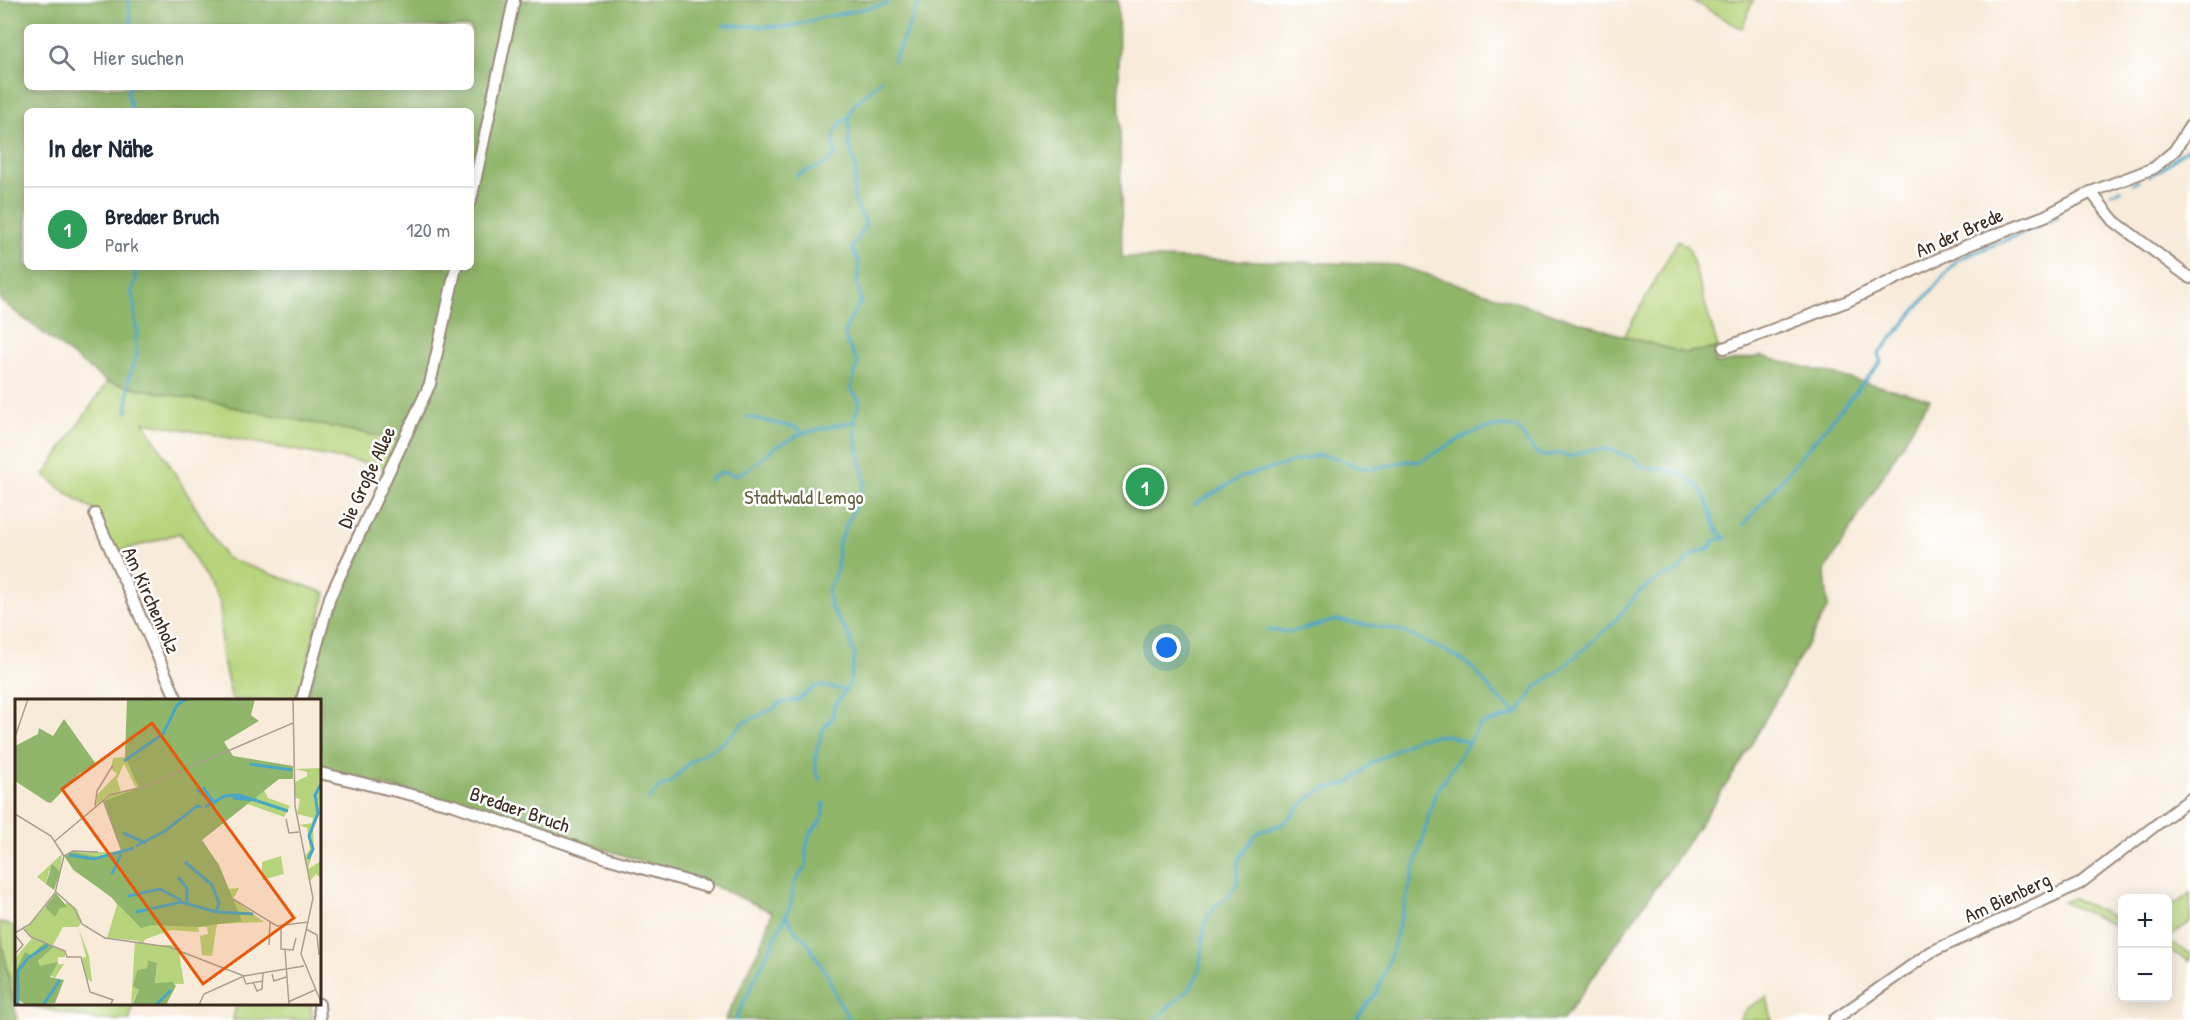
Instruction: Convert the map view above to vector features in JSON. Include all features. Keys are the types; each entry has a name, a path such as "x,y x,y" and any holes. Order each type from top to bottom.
{"street":[{"path":"474,186 514,0"},
{"name":"An der Brede","path":"1724,348 1857,298 1966,246 2045,216 2091,192 2154,168 2187,139 2190,126"},
{"path":"2091,192 2114,221 2190,278"},
{"name":"Die Große Allee","path":"302,699 330,597 430,384 455,270"},
{"name":"Am Kirchenholz","path":"95,514 177,699"},
{"name":"Bredaer Bruch","path":"321,773 454,805 607,858 707,887"},
{"name":"Am Bienberg","path":"1834,1020 1931,952 2079,884 2190,799"},
{"path":"319,1005 320,1020"}],"green space":[{"name":"Stadtwald Lemgo","path":"0,0 1118,0 1122,257 1397,265 1684,353 1718,348 1715,364 1761,356 1930,399 1825,571 1828,607 1742,761 1563,1020 725,1020 759,949 772,912 701,880 478,809 321,770 321,699 306,699 333,600 398,440 107,382 0,300"},
{"path":"1691,0 1753,0 1742,29"},
{"path":"1678,240 1689,248 1718,348 1684,353 1624,336"},
{"path":"107,382 398,440 385,467 144,422 226,558 326,593 297,699 232,699 221,652 220,605 180,533 114,553 92,509 44,475"},
{"path":"2190,893 2190,922 2172,935 2172,902 2175,905"},
{"path":"2073,898 2118,919 2118,927 2063,902"},
{"path":"0,922 15,927 15,1002 13,1001"},
{"path":"0,932 17,1020 0,1020"},
{"path":"2172,944 2190,953 2190,961 2172,952"},
{"path":"1767,997 1772,1020 1739,1020 1747,1008"},
{"path":"28,1005 133,1005 130,1020 95,1020"},
{"path":"236,1005 311,1005 312,1020 233,1020"}],"waterway":[{"path":"127,0 131,24"},
{"path":"723,25 789,27 887,4 888,0"},
{"path":"893,61 921,0"},
{"path":"820,779 816,772 816,754 823,729 833,717 834,707 850,683 855,655 851,647 851,639 831,608 828,591 837,570 838,544 865,483 856,438 855,416 860,401 851,389 858,362 845,337 847,325 861,301 857,282 859,263 852,248 866,225 853,198 856,169 849,143 849,117 854,105 881,80"},
{"path":"128,90 127,93 131,108"},
{"path":"796,176 830,161 835,155 834,144 837,128 849,117"},
{"path":"2149,176 2161,170 2189,147"},
{"path":"2133,184 2138,181"},
{"path":"2112,193 2121,190"},
{"path":"2049,222 2058,217"},
{"path":"1743,525 1881,362 1878,355 1957,260 2039,226"},
{"path":"127,412 129,377 137,354 135,340 138,332 131,290 136,281 135,270"},
{"path":"747,417 797,428 802,432"},
{"path":"709,480 721,472 737,475 755,464 775,447 803,433 855,421"},
{"path":"1194,505 1241,477 1318,455 1337,458 1355,466 1372,469 1408,461 1418,462 1466,436 1492,427 1505,426 1518,428 1534,450 1544,456 1557,453 1569,457 1589,450 1609,449 1637,460 1641,467 1663,469 1682,475 1698,486 1709,506 1716,528 1726,538"},
{"path":"1355,1020 1377,992 1390,958 1435,794 1480,725 1517,714 1537,686 1559,671 1613,623 1638,593 1658,579 1676,572 1694,554 1708,549 1715,540 1726,538"},
{"path":"1267,630 1291,632 1337,620 1398,630 1453,654 1473,668 1495,695 1517,714"},
{"path":"649,799 659,787 670,783 690,762 724,742 743,723 773,709 780,703 798,700 813,688 820,686 846,690"},
{"path":"1155,1020 1191,987 1199,971 1205,922 1216,905 1229,896 1237,883 1239,859 1257,833 1283,824 1309,798 1326,788 1348,784 1372,763 1418,738 1446,735 1468,742"},
{"path":"738,1020 736,1018 790,907 795,881 806,867 806,849 810,834 822,819 824,803"},
{"path":"786,915 795,931 806,940 850,1020"}],"place":[{"name":"Bredaer Bruch","path":"1145,487"}]}
